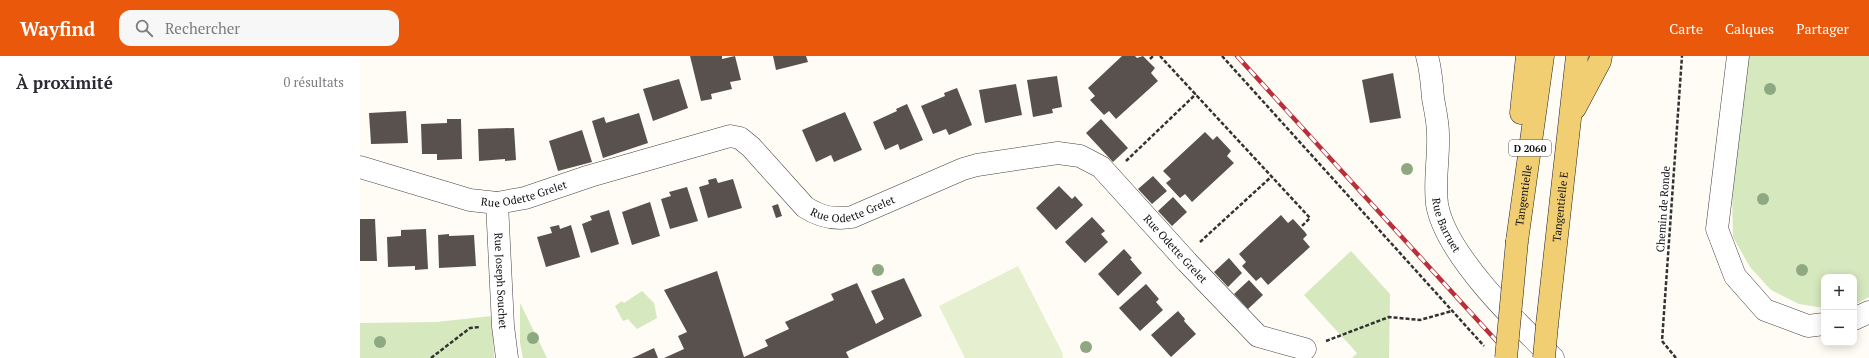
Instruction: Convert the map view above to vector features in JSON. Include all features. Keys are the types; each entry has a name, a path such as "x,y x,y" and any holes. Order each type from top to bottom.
{"main road":[{"path":"1517,241 1520,130 1527,56"},
{"name":"Tangentielle","path":"1517,241 1543,56"},
{"name":"Tangentielle E","path":"1544,358 1577,56"},
{"path":"1570,117 1601,59"},
{"name":"D 2060","path":"1506,358 1517,241"}],"street":[{"name":"Rue Barruet","path":"1428,56 1438,135 1435,186 1438,206 1444,225 1456,250 1477,276 1516,322 1553,358"},
{"path":"1738,56 1717,229 1735,276 1765,310 1808,326 1821,324"},
{"name":"Rue Odette Grelet","path":"360,167 470,200 497,203 525,198 590,176 730,136 740,138 751,147 805,207 816,214 838,220 852,217 963,169 977,165 1058,153 1080,156 1101,167 1187,262 1258,336 1306,349"},
{"name":"Rue Joseph Souchet","path":"497,203 503,326 507,358"},
{"path":"1857,318 1869,312"}],"path":[{"path":"1150,59 1153,56"},
{"path":"1160,56 1310,218 1302,226"},
{"path":"1222,56 1486,348"},
{"name":"Chemin de Ronde","path":"1676,358 1662,341 1682,56"},
{"path":"1122,164 1196,94"},
{"path":"1198,244 1271,177"},
{"path":"1306,349 1389,317 1420,320 1452,311"},
{"path":"431,358 470,328 503,326"}],"green space":[{"path":"1746,56 1869,56 1869,297 1857,303 1857,274 1821,274 1821,308 1799,304 1771,290 1750,267 1733,237 1732,190"},
{"path":"1351,251 1390,294 1389,358 1352,358 1357,353 1304,295"},
{"path":"1018,266 1062,352 1063,358 965,358 939,306"},
{"path":"642,291 654,303 657,318 637,329 628,319 623,321 615,306 622,301 624,303"},
{"path":"520,303 547,358 523,358 520,343"},
{"path":"492,316 494,358 360,358 360,323 436,322"}],"building":[{"path":"690,56 722,56 722,59 735,56 741,80 730,82 732,89 711,94 712,99 701,101"},
{"path":"773,56 806,56 808,62 776,70"},
{"path":"1122,56 1135,56 1137,58 1143,56 1155,68 1151,73 1158,81 1116,119 1109,111 1104,115 1090,100 1095,96 1088,88"},
{"path":"1393,73 1401,118 1370,123 1362,80"},
{"path":"1057,76 1062,107 1052,109 1053,113 1033,117 1027,80"},
{"path":"679,79 688,108 653,121 643,89"},
{"path":"1016,84 1022,115 985,123 979,90"},
{"path":"957,88 972,125 949,135 946,129 933,134 921,106 945,96 944,93"},
{"path":"907,104 923,140 900,150 898,144 885,150 873,122 897,111 896,109"},
{"path":"406,111 408,143 371,144 369,113"},
{"path":"845,112 862,150 834,162 831,155 816,162 802,130"},
{"path":"639,113 648,143 603,158 592,121 604,117 606,123"},
{"path":"447,119 461,119 462,159 437,160 437,154 422,154 421,124 447,123"},
{"path":"1101,119 1128,148 1113,162 1086,133"},
{"path":"514,128 516,160 505,161 505,159 479,161 478,129"},
{"path":"582,130 592,162 558,171 549,141"},
{"path":"1205,132 1213,140 1217,136 1231,151 1227,156 1234,163 1192,202 1185,194 1180,198 1166,183 1171,179 1163,171"},
{"path":"1153,176 1167,191 1152,204 1138,189"},
{"path":"716,178 718,183 733,179 742,208 708,218 699,187 709,184 708,180"},
{"path":"1059,186 1072,199 1075,196 1083,205 1056,230 1036,208"},
{"path":"687,187 698,221 670,229 661,199 671,196 669,192"},
{"path":"1173,197 1187,212 1172,226 1158,211"},
{"path":"650,202 660,236 632,245 622,212"},
{"path":"778,204 782,216 776,218 772,206"},
{"path":"609,210 619,244 591,253 582,224 592,220 590,216"},
{"path":"1281,215 1288,223 1293,219 1305,232 1307,235 1303,239 1310,247 1268,285 1261,277 1256,281 1242,266 1246,262 1239,254"},
{"path":"1092,217 1105,231 1101,234 1108,242 1085,263 1065,242"},
{"path":"360,219 375,219 377,261 360,261"},
{"path":"559,225 560,229 571,225 580,257 546,267 537,237 552,233 550,227"},
{"path":"426,229 428,269 415,270 415,266 388,267 387,237 401,236 401,230"},
{"path":"449,234 449,236 474,235 476,266 439,268 438,235"},
{"path":"1124,249 1142,273 1118,296 1098,274"},
{"path":"1229,258 1242,273 1228,287 1214,272"},
{"path":"717,271 744,357 768,346 765,340 789,329 785,322 834,300 831,294 857,283 876,324 884,319 871,291 904,278 922,316 846,352 849,358 664,358 684,349 678,336 687,332 664,290"},
{"path":"1249,280 1263,295 1248,309 1234,294"},
{"path":"1146,284 1159,299 1156,302 1163,310 1140,331 1119,308"},
{"path":"1178,311 1185,319 1184,321 1196,334 1171,357 1151,335"},
{"path":"654,348 658,358 632,358 637,356"}],"railway":[{"path":"1237,56 1512,358"}]}
